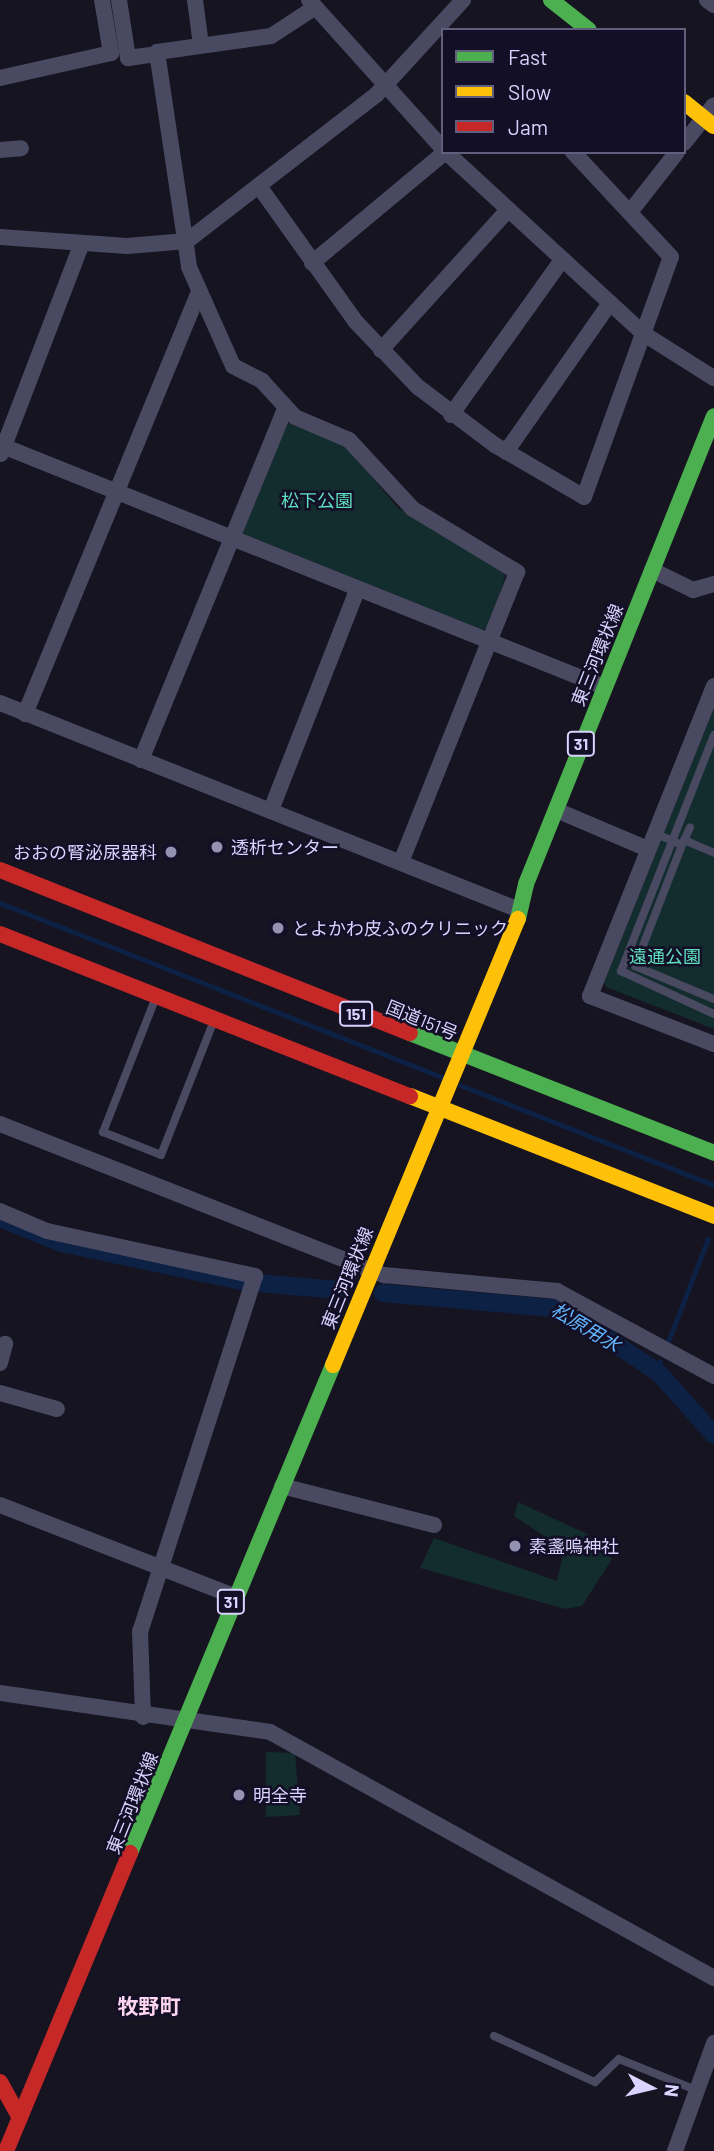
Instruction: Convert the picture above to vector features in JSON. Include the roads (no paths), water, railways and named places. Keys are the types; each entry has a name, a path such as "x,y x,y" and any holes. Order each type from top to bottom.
{"main road":[{"path":"551,0 586,28"},
{"path":"686,103 711,116"},
{"name":"東三河環状線","path":"13,2147 20,2118 233,1596 282,1486 461,1056 604,687 714,416"},
{"name":"国道151号","path":"0,870 461,1056 714,1153"},
{"path":"0,934 714,1216"},
{"path":"0,2082 9,2108 20,2118"}],"street":[{"path":"0,78 111,52 102,0"},
{"path":"119,0 128,58 271,36 312,4 441,147"},
{"path":"195,0 201,45"},
{"path":"450,25 463,0"},
{"path":"707,0 714,5"},
{"path":"0,237 82,243 187,241 261,189 385,87 441,34"},
{"path":"158,54 187,241 199,292 233,366 262,381 285,409 349,440 413,509 517,572 401,862"},
{"path":"686,141 711,116"},
{"path":"0,150 21,148"},
{"path":"312,263 441,154"},
{"path":"448,154 644,334 714,378"},
{"path":"261,189 312,263 381,350 452,415 506,452 584,497 671,257 575,154"},
{"path":"630,212 675,154"},
{"path":"381,350 508,210"},
{"path":"82,243 1,449 229,536 357,590 604,687"},
{"path":"452,415 562,260"},
{"path":"26,714 113,492 199,292"},
{"path":"506,452 610,303"},
{"path":"141,761 229,536 285,409"},
{"path":"652,570 693,590 713,586"},
{"path":"271,810 357,590"},
{"path":"714,686 590,996 714,1044"},
{"path":"0,703 519,910"},
{"path":"556,810 648,849"},
{"path":"0,1124 371,1271 557,1291 714,1376"},
{"path":"0,1211 47,1231 255,1276 200,1434 162,1568 137,1643 143,1717"},
{"path":"0,1363 5,1344"},
{"path":"0,1393 57,1409"},
{"path":"282,1486 435,1525"},
{"path":"0,1505 233,1596"},
{"path":"0,1693 143,1717 270,1732 714,1978"},
{"path":"675,2151 714,2043"}],"lane":[{"path":"714,735 711,754 671,840 621,971 714,1014"},
{"path":"690,827 635,966 714,999"},
{"path":"654,833 714,853"},
{"path":"649,895 661,900"},
{"path":"698,1007 703,995"},
{"path":"157,996 103,1132 161,1155 215,1019"},
{"path":"494,2036 595,2082 619,2059 696,2090"}],"waterway":[{"path":"0,903 444,1078"},
{"path":"460,1085 714,1185"},
{"name":"松原用水","path":"0,1218 61,1243 246,1282 339,1290"},
{"path":"667,1344 708,1239"},
{"name":"松原用水","path":"383,1293 563,1309 659,1373 714,1435"},
{"path":"659,1373 660,1361"}],"place":[{"name":"透析センター","path":"217,847"},
{"name":"おおの腎泌尿器科","path":"171,852"},
{"name":"とよかわ皮ふのクリニック","path":"278,928"},
{"name":"素盞嗚神社","path":"515,1546"},
{"name":"明全寺","path":"239,1795"}],"district":[{"name":"牧野町","path":"149,2006"}],"park label":[{"name":"松下公園","path":"317,500"},
{"name":"遠通公園","path":"665,956"}]}
